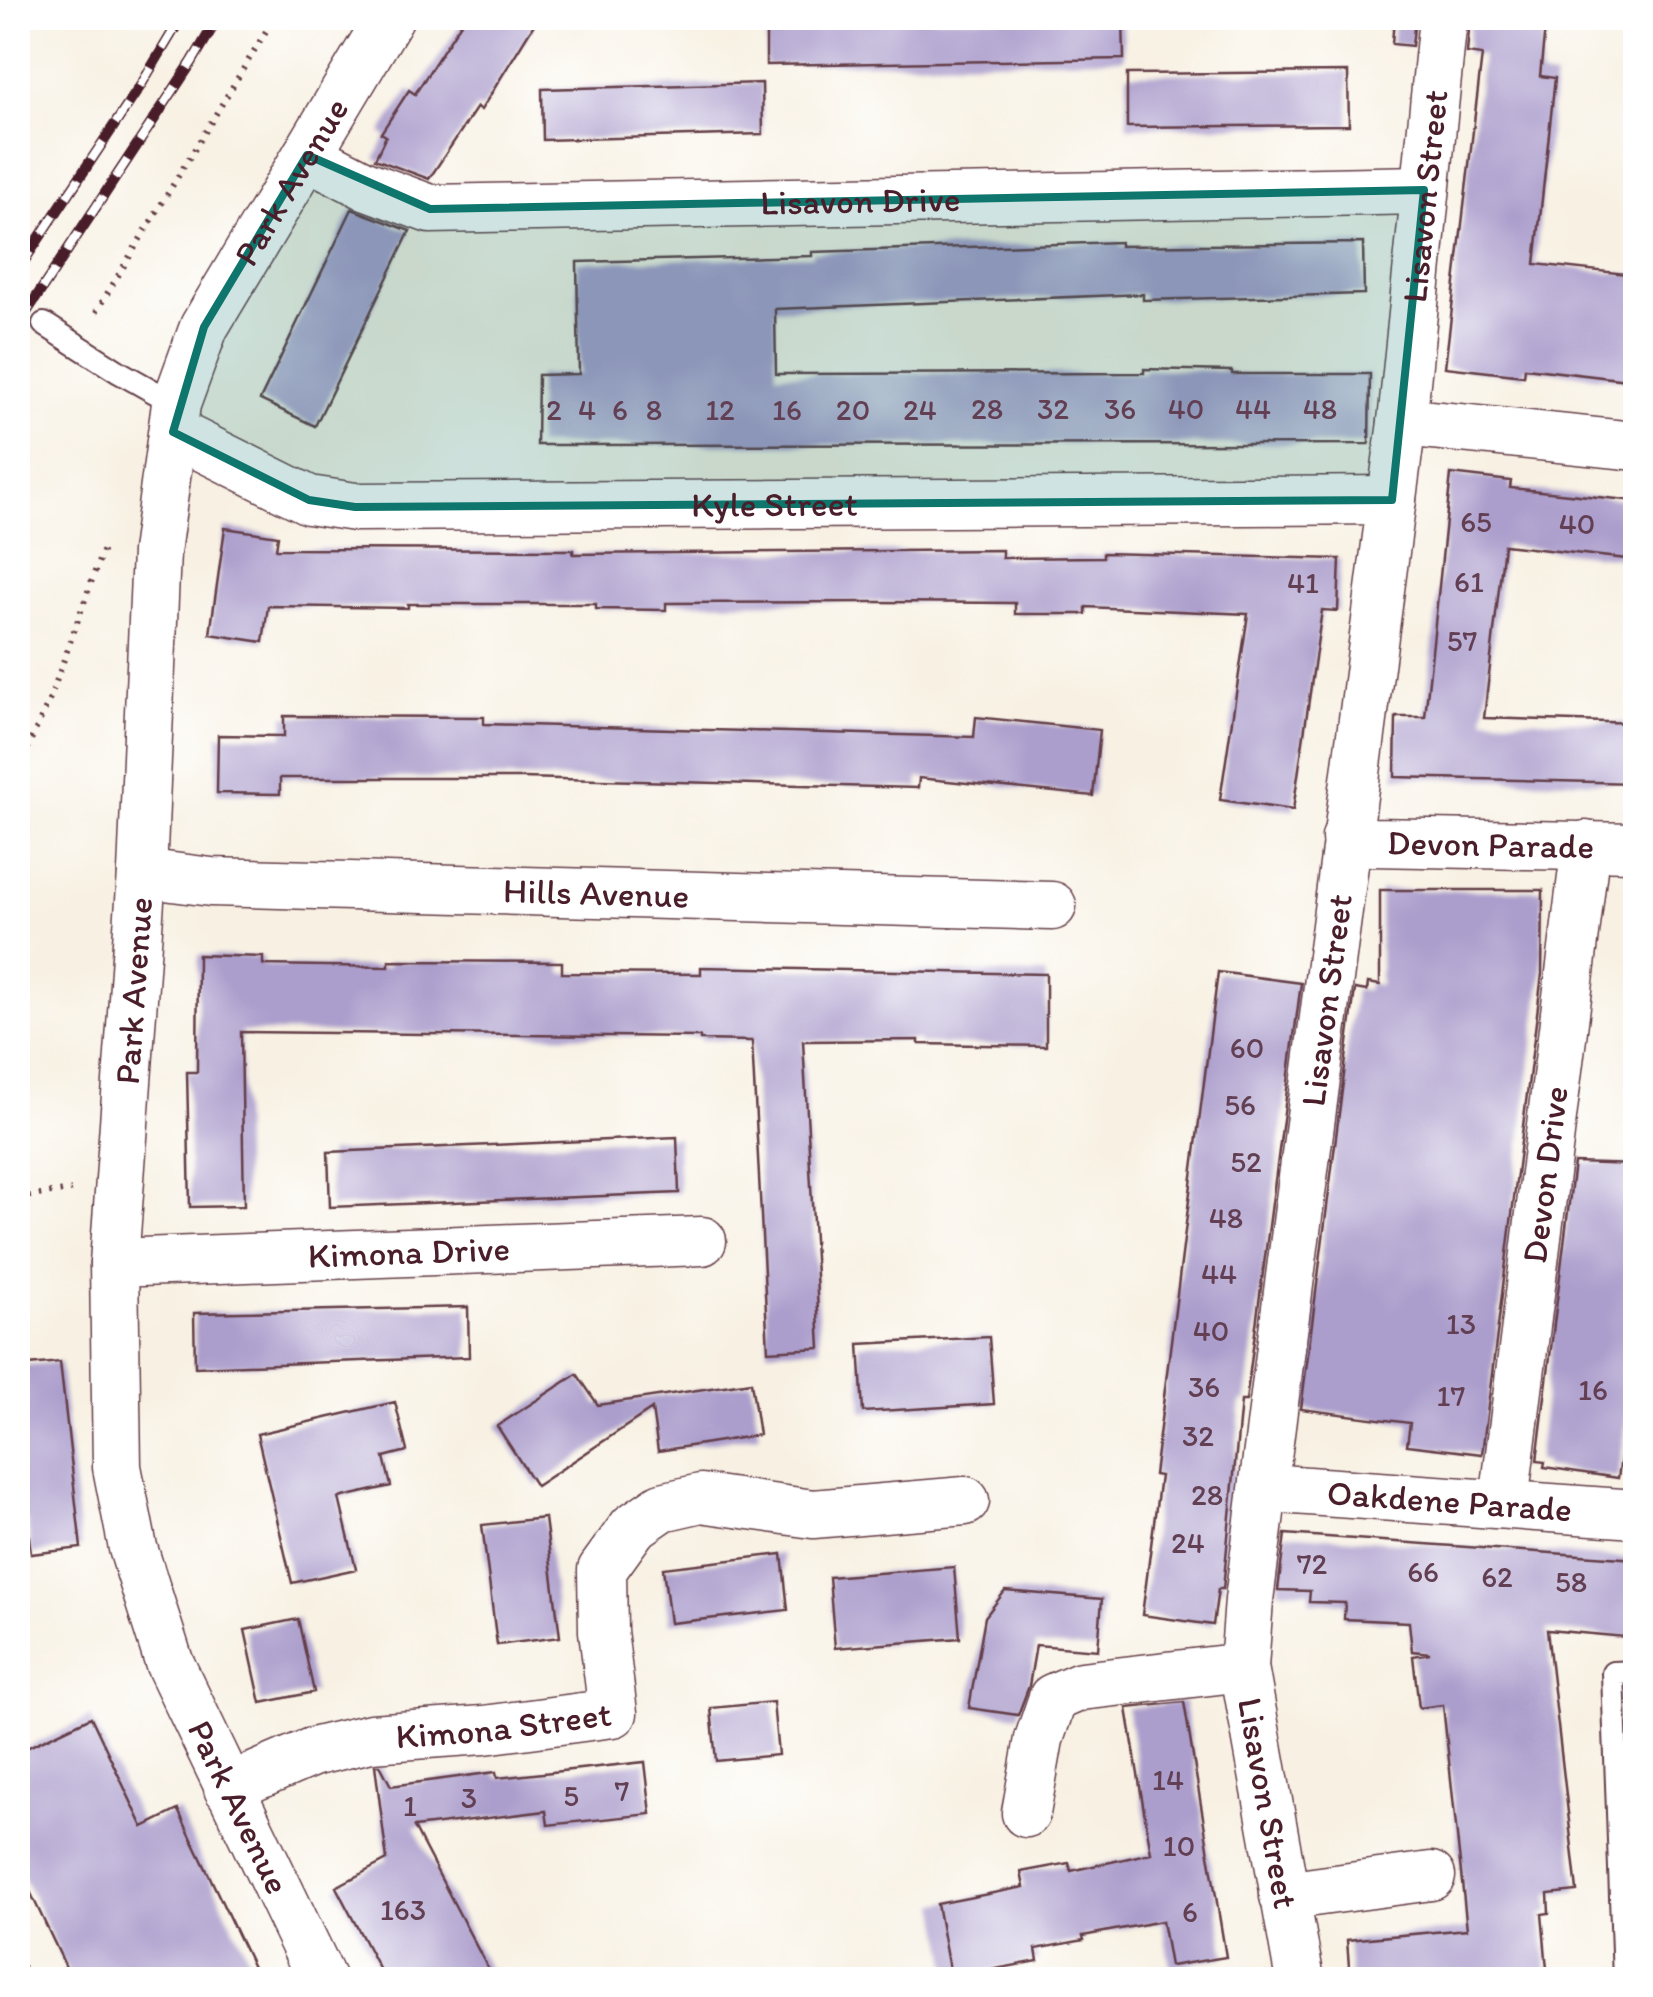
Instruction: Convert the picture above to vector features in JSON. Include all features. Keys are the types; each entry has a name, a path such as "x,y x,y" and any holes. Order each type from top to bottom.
{"street":[{"name":"Park Avenue","path":"322,1980 169,1662 133,1548 117,1467 114,1263 142,873 156,552 174,418 204,327 389,18"},
{"name":"Lisavon Street","path":"1300,1980 1244,1667 1249,1600 1402,422 1442,18"},
{"name":"Lisavon Drive","path":"307,155 365,184 430,209 1424,190"},
{"name":"Kyle Street","path":"174,418 309,500 355,507 1392,500"},
{"path":"1402,422 1636,446"},
{"name":"Devon Parade","path":"1346,838 1372,842 1636,847"},
{"name":"Devon Drive","path":"1504,1502 1586,845"},
{"name":"Hills Avenue","path":"142,873 211,882 1052,906"},
{"name":"Kimona Drive","path":"114,1263 702,1240"},
{"name":"Oakdene Parade","path":"1265,1488 1636,1514"},
{"name":"Kimona Street","path":"228,1788 312,1752 371,1738 484,1730 613,1712 603,1630 602,1570 633,1527 662,1507 702,1498 813,1514 964,1501"},
{"path":"1026,1812 1039,1739 1052,1698 1080,1686 1244,1667"},
{"path":"1284,1896 1431,1876"}],"lane":[{"path":"44,324 174,418"},
{"path":"1624,1980 1613,1673 1636,1672"}],"path":[{"path":"77,346 274,18"},
{"path":"18,768 50,699 105,542"},
{"path":"18,1956 28,1980"}],"highlighted area":[{"path":"307,155 430,209 1424,190 1392,500 355,507 309,500 173,432 204,327"}],"building":[{"path":"464,18 538,18 481,110 477,107 429,179 375,159 386,136 381,133 409,90 415,94"},
{"path":"766,18 1123,18 1124,59 766,65"},
{"path":"1394,18 1415,18 1412,46 1392,44"},
{"path":"1470,18 1546,18 1540,76 1555,78 1535,264 1636,275 1636,381 1525,368 1524,376 1445,367 1482,55 1467,53"},
{"path":"1348,72 1349,125 1127,127 1127,74"},
{"path":"762,83 763,134 543,140 542,89"},
{"path":"352,209 410,231 315,426 260,400"},
{"path":"1120,242 1120,246 1363,243 1364,294 1143,300 1143,294 775,309 776,374 1144,373 1144,369 1232,374 1370,374 1369,444 537,445 538,375 579,374 577,262"},
{"path":"1451,474 1511,481 1510,488 1636,501 1636,560 1504,545 1484,718 1636,723 1636,783 1395,777 1396,717 1425,717"},
{"path":"225,528 278,536 276,549 573,550 573,554 1002,550 1002,558 1103,557 1103,553 1340,559 1338,611 1322,610 1293,810 1220,800 1248,614 1086,607 1086,614 1015,614 1015,603 666,603 666,610 596,609 596,604 268,606 263,642 210,634"},
{"path":"284,716 484,717 484,724 974,737 976,717 1100,730 1093,796 919,778 918,788 522,778 280,778 280,794 217,793 218,735 284,736"},
{"path":"1380,890 1543,890 1542,974 1482,1454 1407,1445 1410,1423 1301,1409 1355,989 1367,991 1368,983 1380,985"},
{"path":"198,955 263,957 263,965 389,967 389,961 562,962 562,973 701,974 701,967 1046,974 1046,1046 919,1044 919,1040 803,1041 820,1348 768,1351 752,1041 700,1037 241,1032 244,1206 190,1207 187,1072 197,1072"},
{"path":"1218,972 1301,983 1246,1401 1241,1401 1223,1589 1218,1589 1213,1625 1142,1615 1160,1476 1154,1475"},
{"path":"677,1137 679,1193 330,1207 328,1152"},
{"path":"1574,1163 1636,1165 1636,1355 1618,1478 1544,1467 1545,1462 1537,1461"},
{"path":"468,1307 469,1357 195,1367 194,1313"},
{"path":"989,1337 994,1404 863,1412 859,1344"},
{"path":"60,1362 81,1548 31,1554 27,1520 18,1521 18,1366"},
{"path":"577,1374 598,1405 751,1382 759,1435 658,1451 652,1409 536,1486 497,1426"},
{"path":"395,1402 407,1451 384,1457 391,1486 339,1498 356,1569 292,1583 257,1434"},
{"path":"545,1518 560,1637 497,1645 482,1525"},
{"path":"1285,1534 1636,1559 1636,1638 1547,1630 1577,1891 1548,1894 1549,1913 1542,1914 1548,1980 1350,1980 1347,1940 1467,1929 1443,1705 1419,1708 1413,1656 1430,1653 1412,1651 1409,1622 1344,1619 1345,1603 1309,1602 1310,1591 1278,1590"},
{"path":"782,1554 788,1610 670,1623 663,1568"},
{"path":"954,1567 960,1638 835,1648 829,1577"},
{"path":"1005,1591 1102,1599 1098,1650 1036,1645 1029,1686 1018,1715 969,1708 985,1617"},
{"path":"298,1619 314,1692 261,1703 245,1630"},
{"path":"773,1702 778,1755 716,1761 711,1708"},
{"path":"1184,1702 1226,1957 1170,1966 1162,1921 1036,1949 1038,1961 990,1970 990,1980 951,1980 937,1904 1024,1887 1021,1872 1069,1863 1071,1871 1151,1853 1127,1708"},
{"path":"91,1717 143,1827 178,1810 259,1980 72,1980 18,1866 18,1752"},
{"path":"645,1762 651,1814 548,1825 546,1811 414,1827 494,1980 385,1980 336,1887 387,1860 375,1765 380,1765 391,1786 496,1772 497,1778"}],"railway":[{"path":"18,270 181,18"},
{"path":"18,325 218,18"}]}
